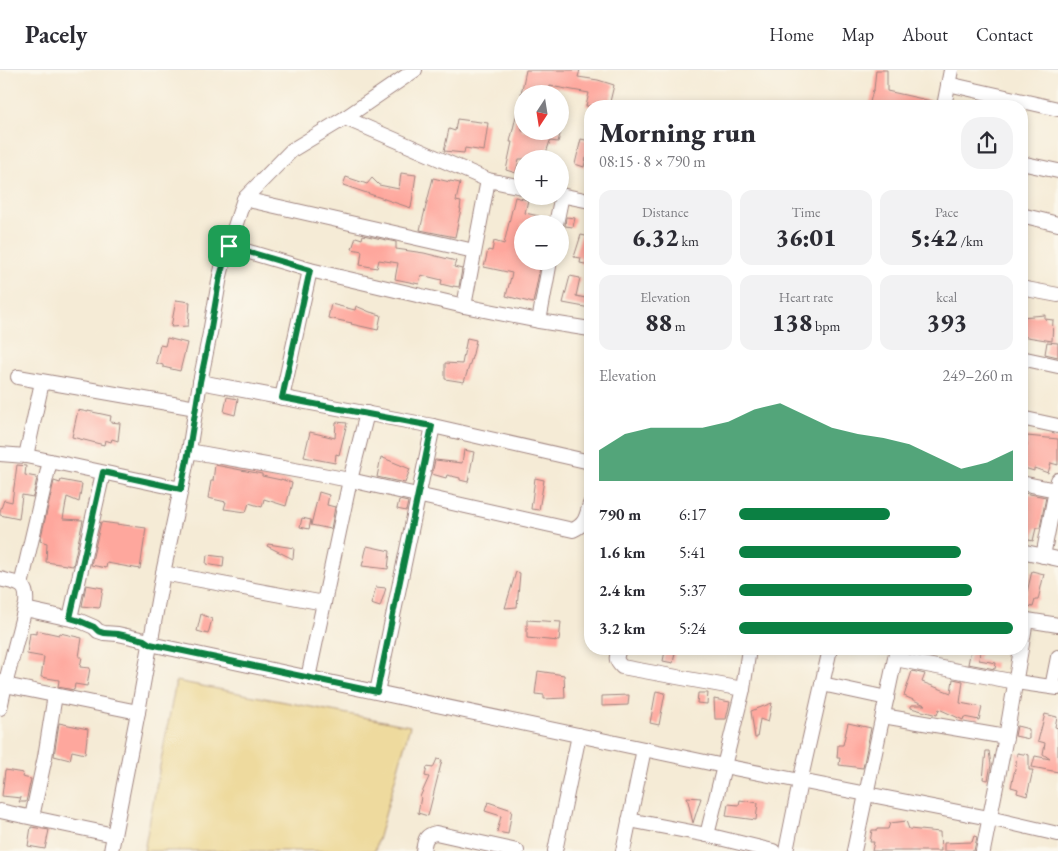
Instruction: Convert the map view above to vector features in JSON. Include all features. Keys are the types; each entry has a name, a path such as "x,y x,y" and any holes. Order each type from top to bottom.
{"street":[{"path":"111,851 163,573 189,450 220,276 244,199 292,150 345,118 415,70"},
{"path":"945,100 951,70"},
{"path":"948,84 996,100"},
{"path":"1028,105 1058,109"},
{"path":"345,118 488,180 514,185"},
{"path":"1028,165 1058,171"},
{"path":"464,306 488,180"},
{"path":"569,197 584,200"},
{"path":"244,199 474,252"},
{"path":"1028,217 1058,224"},
{"path":"229,246 310,270 464,306 584,328"},
{"path":"282,398 310,270"},
{"path":"539,321 548,270"},
{"path":"1028,289 1058,295"},
{"path":"1028,360 1058,366"},
{"path":"18,376 42,382 196,408"},
{"path":"26,456 42,382"},
{"path":"200,382 432,426 584,461"},
{"path":"308,678 350,480 367,413"},
{"path":"1028,420 1058,426"},
{"path":"377,692 432,426"},
{"path":"189,450 350,480 573,530 581,527 584,522"},
{"path":"0,454 26,456 181,489"},
{"path":"21,584 50,461"},
{"path":"70,618 103,472"},
{"path":"1028,483 1057,485 1043,556"},
{"path":"1028,553 1058,559"},
{"path":"163,573 324,603"},
{"path":"0,579 21,584 27,596 25,609 2,684 0,708"},
{"path":"25,609 70,618 104,633 144,640 150,644 800,782 989,818 1058,834"},
{"path":"1028,621 1058,626"},
{"path":"616,655 617,663 622,667 743,689"},
{"path":"707,835 743,689 748,655"},
{"path":"786,851 829,655"},
{"path":"854,851 896,655"},
{"path":"900,655 1016,682 1055,688 1058,657"},
{"path":"982,851 1006,738 1019,655"},
{"path":"2,684 138,712"},
{"path":"822,684 887,698"},
{"path":"32,817 45,757 55,695"},
{"path":"883,716 1006,738"},
{"path":"555,851 580,735"},
{"path":"623,851 644,749"},
{"path":"0,810 114,835"},
{"path":"629,820 707,835 773,851"},
{"path":"423,851 425,840 430,834 436,833 517,851"}],"sand":[{"path":"176,681 410,726 375,851 144,851"}],"building":[{"path":"526,70 580,70 578,77 614,85 610,100 587,100 589,93 569,89 569,85 523,85"},
{"path":"876,70 887,70 887,91 927,100 870,100 874,90"},
{"path":"457,119 488,123 484,151 465,148 464,153 444,151 449,129 455,131"},
{"path":"514,125 514,140 559,140 558,142 550,141 547,150 514,150 514,172 506,170 512,142 510,142"},
{"path":"581,139 584,140 584,167 575,164"},
{"path":"401,173 416,175 411,208 343,185 346,177 367,184 372,178 379,185 399,189"},
{"path":"433,178 460,183 456,201 461,202 461,209 455,237 420,230"},
{"path":"514,201 514,205 527,205 525,213 534,215 514,215 514,270 540,270 533,303 506,296 512,273 484,267 488,250 492,251 494,241 504,244"},
{"path":"569,217 575,218 573,227 569,226"},
{"path":"363,235 396,242 396,249 424,253 456,261 454,267 462,269 459,287 441,284 442,280 421,275 419,284 395,279 398,263 379,260 377,268 360,265 362,251 352,249 356,237 362,239"},
{"path":"581,235 584,236 584,264 580,263 581,258 574,257"},
{"path":"570,276 580,278 576,296 584,298 584,307 563,303"},
{"path":"176,300 190,302 188,326 171,327"},
{"path":"331,304 355,310 356,306 381,315 378,330 328,318"},
{"path":"1045,315 1045,319 1053,320 1052,341 1028,337 1028,316"},
{"path":"167,338 187,343 180,371 163,367 163,365 156,363 160,345 165,346"},
{"path":"467,338 476,340 464,382 445,379 445,363 462,364"},
{"path":"1047,342 1058,343 1058,357 1045,354"},
{"path":"227,397 238,399 235,415 224,412"},
{"path":"78,410 111,416 110,422 120,423 118,441 112,439 111,442 105,440 104,445 72,437"},
{"path":"336,422 347,423 339,455 336,454 335,463 304,457 310,432 335,438"},
{"path":"1028,436 1058,439 1058,465 1051,463 1048,473 1034,468 1034,471 1028,469"},
{"path":"464,450 474,452 468,482 447,475 446,478 432,474 435,460 462,463"},
{"path":"381,457 410,469 405,483 377,477"},
{"path":"17,465 26,466 25,475 37,478 33,497 22,495 19,519 0,515 4,500 12,502"},
{"path":"215,465 262,474 262,476 292,483 286,506 264,499 262,507 249,503 246,512 224,509 226,502 208,498"},
{"path":"535,478 544,480 539,510 531,509"},
{"path":"61,480 82,484 79,502 67,497 63,519 83,520 73,566 46,562 47,543 40,541 54,481 60,483"},
{"path":"319,492 329,495 327,505 335,507 331,529 311,525"},
{"path":"1028,494 1046,497 1040,528 1036,528 1033,541 1028,540"},
{"path":"399,500 408,502 406,511 397,509"},
{"path":"302,518 311,520 309,529 300,527"},
{"path":"101,522 146,528 140,569 107,563 106,568 91,565"},
{"path":"268,544 294,548 293,559 267,546"},
{"path":"367,546 390,551 388,569 362,566"},
{"path":"207,555 224,557 223,567 206,564"},
{"path":"1032,571 1044,574 1038,600 1035,600 1033,607 1028,606 1028,588"},
{"path":"516,572 520,573 517,607 505,608"},
{"path":"86,585 103,588 99,608 82,606"},
{"path":"376,587 386,588 380,607 371,604"},
{"path":"201,614 212,619 208,634 197,631"},
{"path":"527,620 561,622 559,641 527,638"},
{"path":"36,630 82,638 79,657 82,657 80,667 90,668 87,686 75,684 74,690 58,687 59,680 41,677 44,657 27,654 30,633 36,634"},
{"path":"664,655 675,655 673,663 663,661"},
{"path":"970,655 980,655 979,660 996,663 995,669 968,664"},
{"path":"538,671 564,675 565,698 544,699 544,695 535,694"},
{"path":"912,671 925,674 922,682 951,693 953,679 963,681 960,703 982,707 979,720 964,717 963,720 939,709 937,715 911,708 911,705 925,705 904,696"},
{"path":"656,691 665,693 659,725 650,723"},
{"path":"698,693 708,693 707,704 697,703"},
{"path":"629,695 628,705 602,706 602,696"},
{"path":"714,699 730,702 726,719 715,719"},
{"path":"772,703 768,722 760,719 757,738 755,738 751,711"},
{"path":"1045,714 1057,717 1055,727 1058,728 1058,772 1032,767 1035,756 1050,759 1043,754 1045,743 1038,741"},
{"path":"59,723 88,729 85,754 72,751 70,760 54,756"},
{"path":"848,723 871,728 863,768 839,765 840,758 837,758 838,745 843,745"},
{"path":"1017,726 1029,729 1029,739 1015,736"},
{"path":"986,751 989,751 991,765 988,780 983,779"},
{"path":"1017,753 1029,755 1029,770 1033,770 1027,796 1017,793 1018,789 1011,787"},
{"path":"437,759 442,760 428,816 418,813 420,797 429,777 425,776 427,767 433,768"},
{"path":"5,770 23,773 22,777 31,779 26,802 19,802 21,798 2,796"},
{"path":"687,797 701,798 693,823"},
{"path":"740,800 758,803 756,820 726,816 728,804 739,805"},
{"path":"488,802 512,810 508,834 497,832 501,816 485,811"},
{"path":"906,821 909,829 940,832 941,851 872,851 874,842 870,842 872,830 888,829 890,823"},
{"path":"31,827 49,830 45,849 28,846"},
{"path":"974,836 977,837 974,851 944,851 944,843 972,842"}],"route":[{"path":"229,246 310,270 282,398 432,426 377,692 150,644 144,640 118,634 104,633 70,618 103,472 181,489 220,276 229,246"}]}
